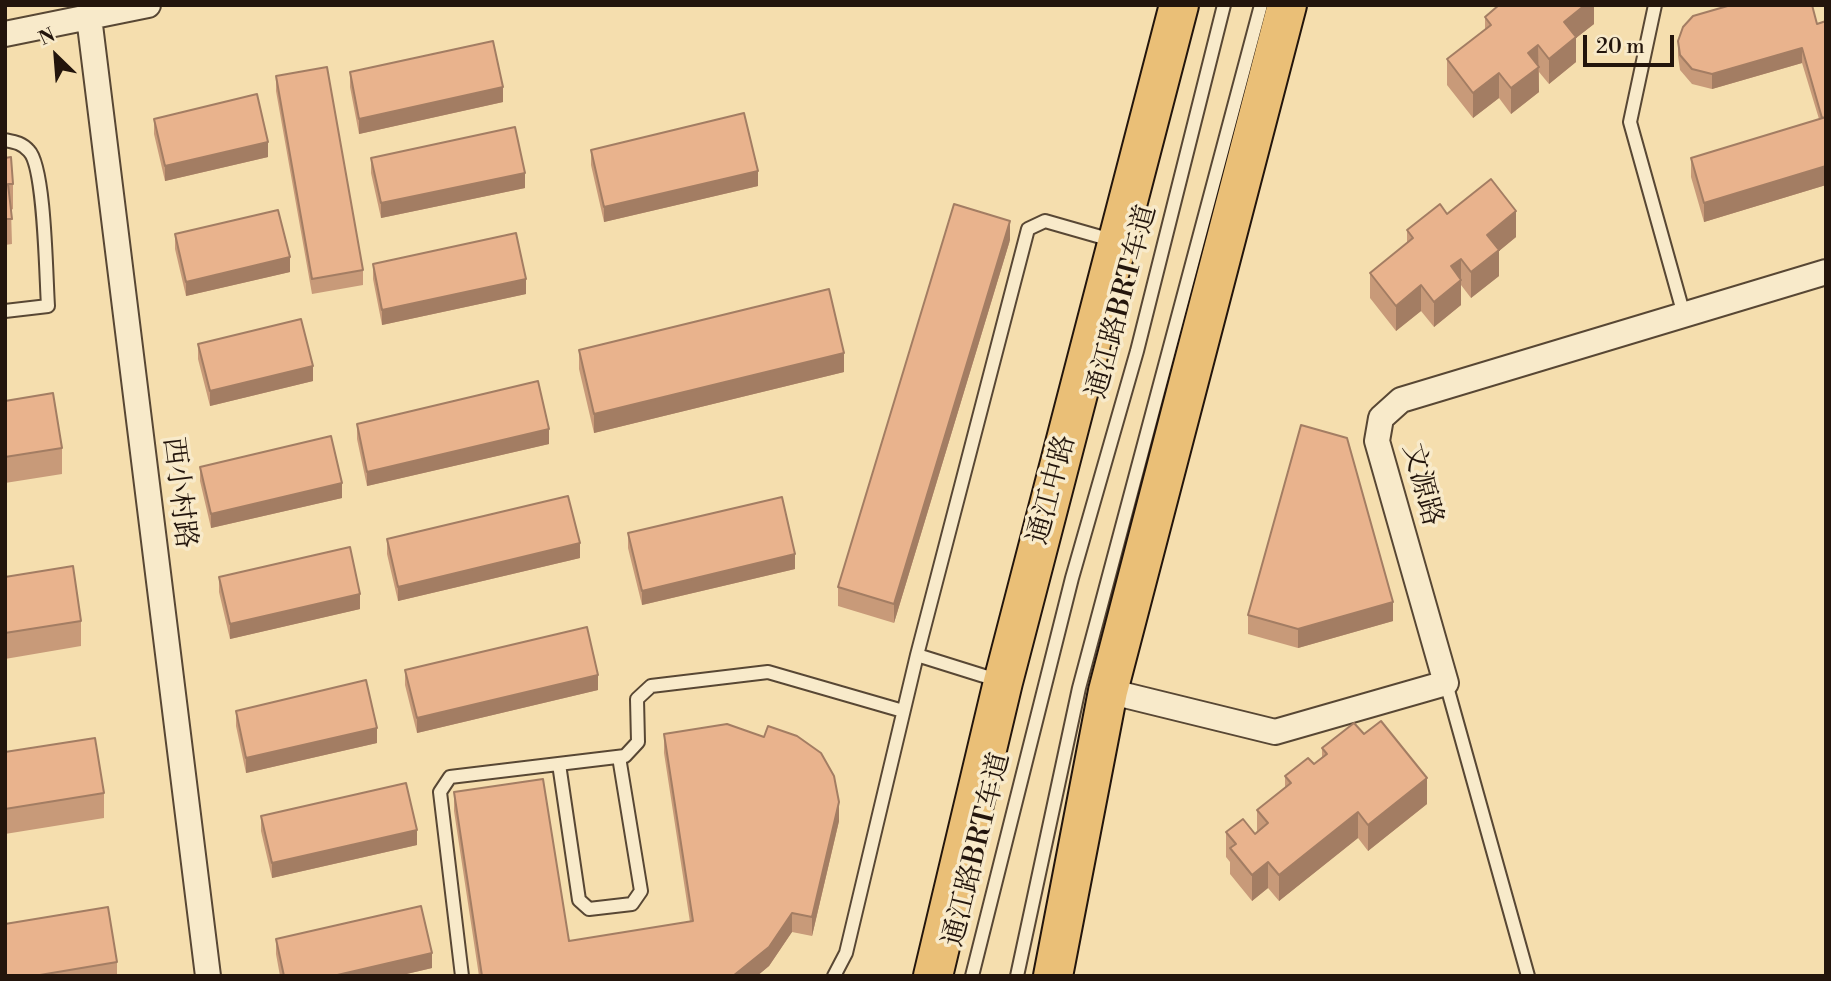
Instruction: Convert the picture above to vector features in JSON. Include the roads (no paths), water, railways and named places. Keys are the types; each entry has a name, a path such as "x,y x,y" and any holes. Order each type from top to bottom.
{"main road":[{"name":"通江中路","path":"933,976 1003,682 1179,5"},
{"path":"1053,976 1108,691 1287,5"}],"street":[{"path":"5,34 148,5"},
{"name":"西小村路","path":"89,17 208,976"},
{"name":"文源路","path":"1446,682 1377,441 1381,418 1401,400 1826,272"},
{"path":"1108,691 1275,732 1446,682"}],"lane":[{"name":"通江路BRT车道","path":"972,976 1072,578 1137,351 1224,5"},
{"name":"通江路BRT车道","path":"1017,976 1079,688 1262,5"},
{"path":"1656,5 1630,122 1684,315"},
{"path":"5,140 19,142 31,152 39,177 48,306 5,311"},
{"path":"834,976 846,953 917,655 1028,229 1045,221 1118,242"},
{"path":"917,655 1003,682"},
{"path":"462,976 440,792 450,777 625,756 638,742 637,699 651,686 768,672 903,712"},
{"path":"1446,682 1528,976"},
{"path":"559,764 579,900 589,909 632,904 640,891 619,757"}]}
